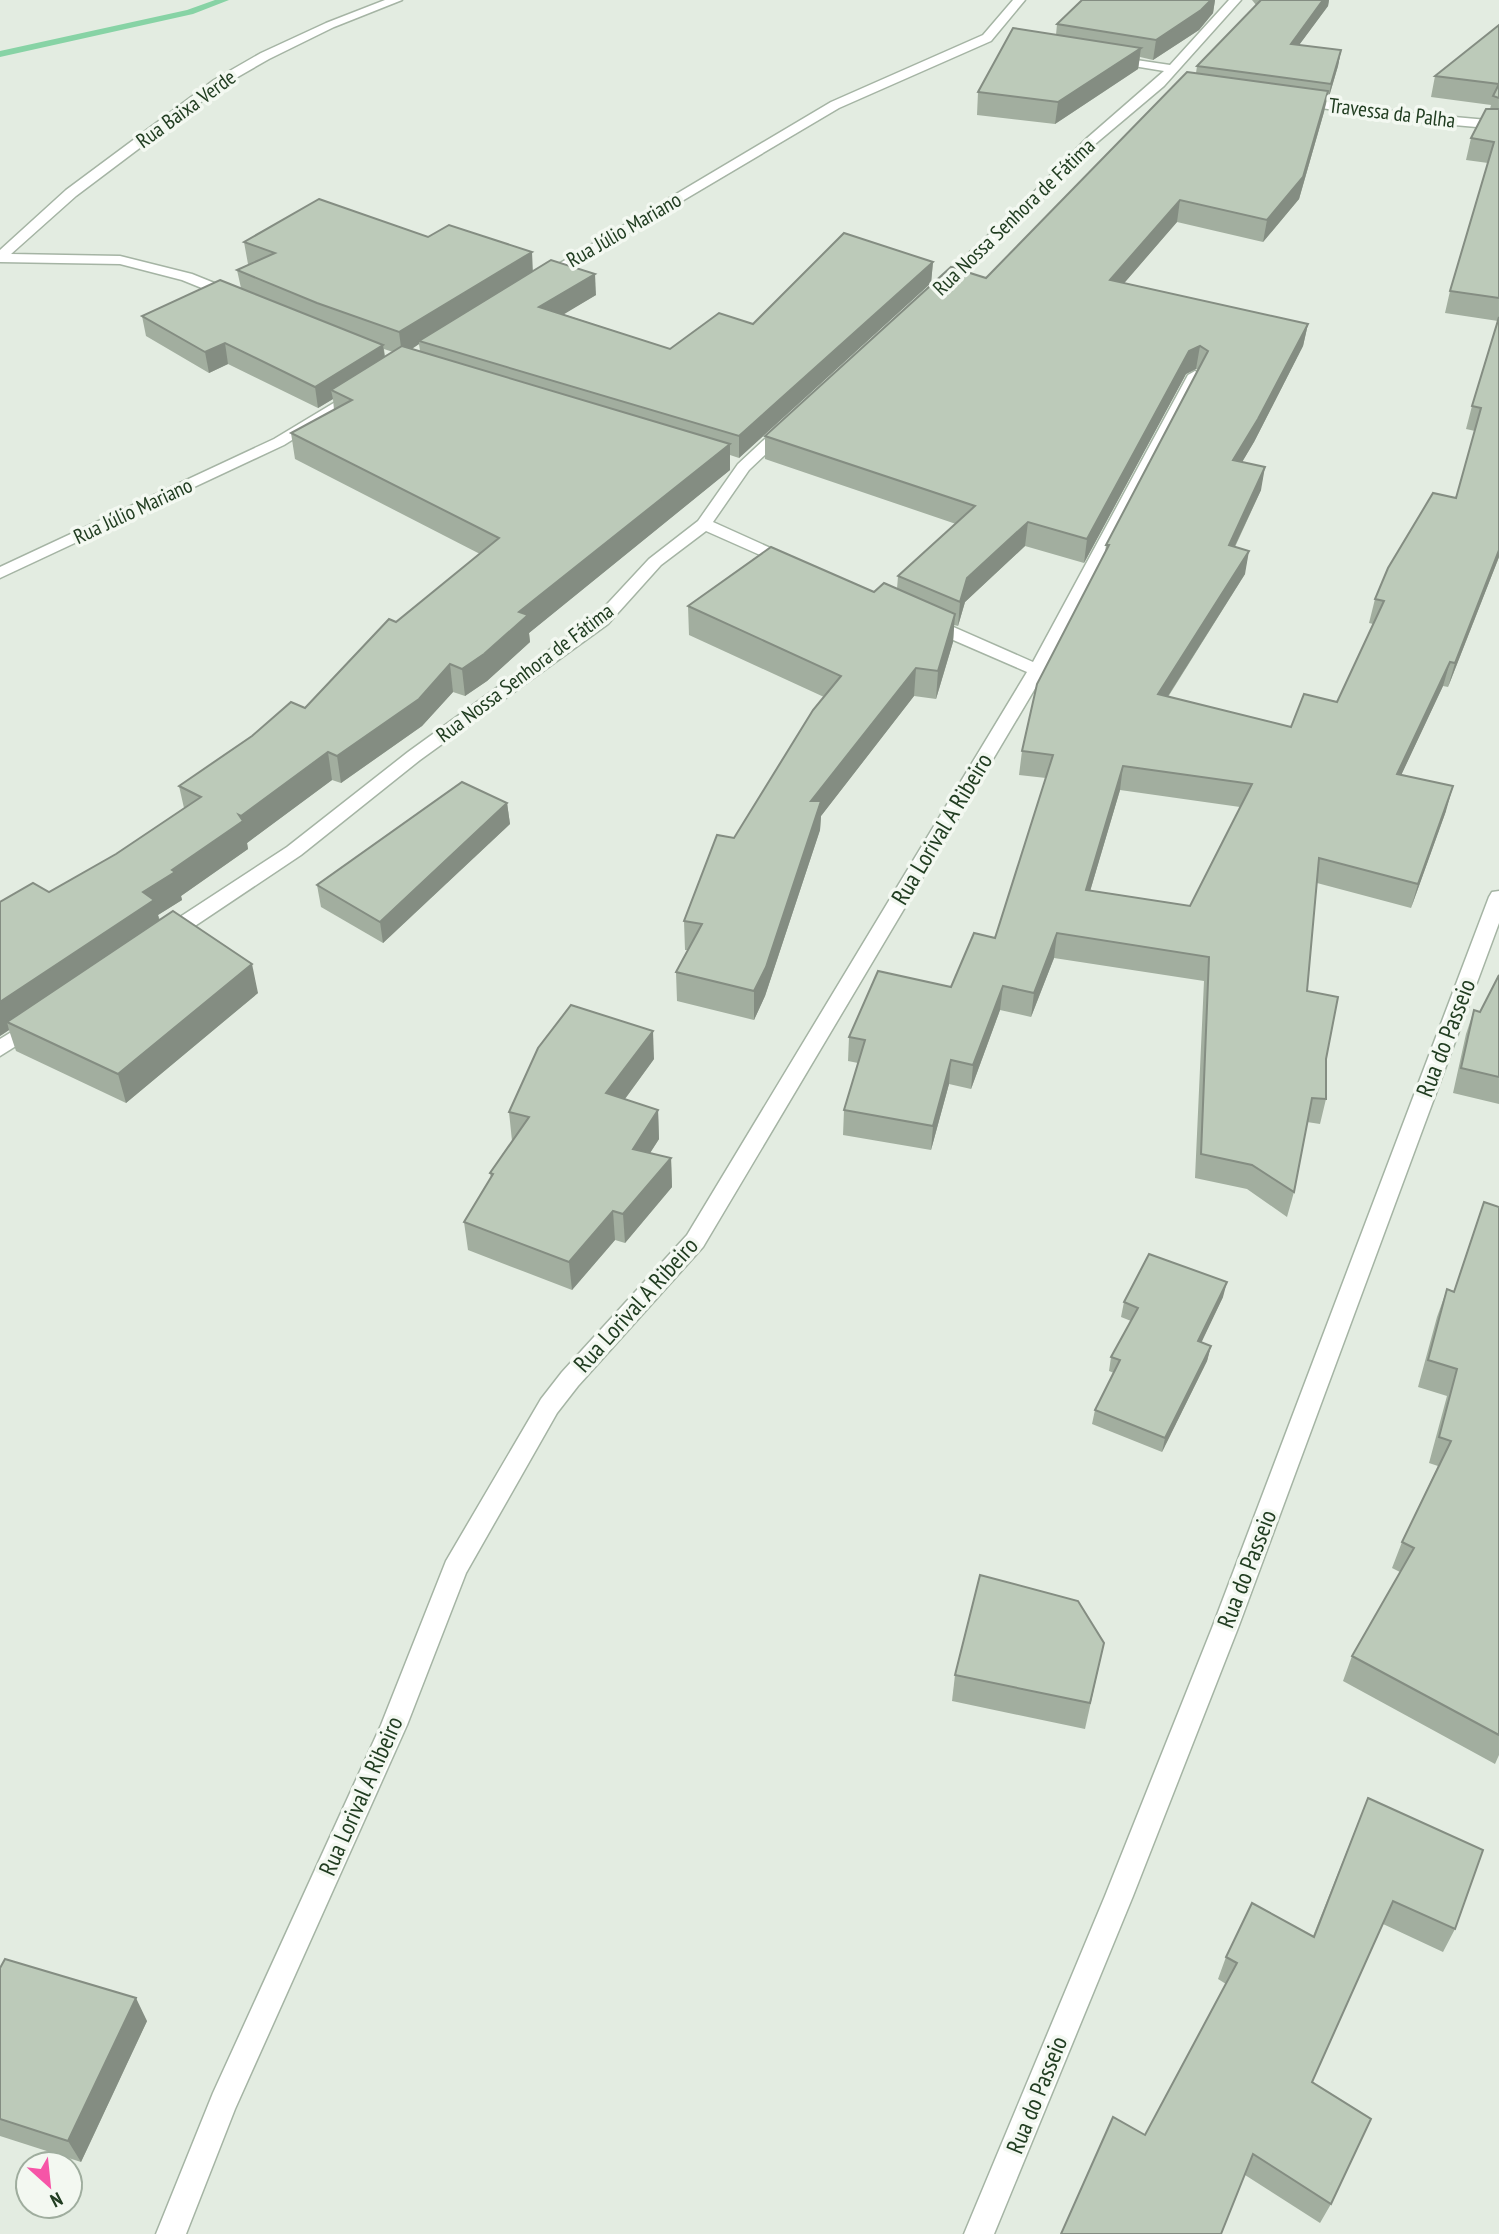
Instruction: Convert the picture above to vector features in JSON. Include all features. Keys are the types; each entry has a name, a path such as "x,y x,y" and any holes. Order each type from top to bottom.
{"street":[{"name":"Rua Baixa Verde","path":"0,257 60,202 218,83 297,40 396,0"},
{"name":"Rua Júlio Mariano","path":"533,283 835,105 994,39 1020,0"},
{"name":"Rua Nossa Senhora de Fátima","path":"930,296 1026,208 1090,142 1169,79 1235,0"},
{"path":"1106,58 1169,79"},
{"name":"Travessa da Palha","path":"1285,99 1398,116 1499,125"},
{"path":"0,257 120,260 187,277 246,302"},
{"name":"Rua Lorival A Ribeiro","path":"171,2234 223,2103 394,1725 455,1569 549,1406 587,1359 695,1241 1037,670 1195,375"},
{"name":"Rua Júlio Mariano","path":"0,573 279,443 370,386"},
{"name":"Rua Nossa Senhora de Fátima","path":"152,946 295,851 414,756 602,620 655,562 704,524 736,465 802,413"},
{"path":"704,524 806,569"},
{"path":"909,614 1037,670"},
{"name":"Rua do Passeio","path":"979,2234 1119,1896 1220,1640 1499,897"},
{"path":"0,1049 51,1014"}],"building":[{"path":"1082,0 1211,0 1201,10 1156,40 1057,24"},
{"path":"1261,0 1323,0 1291,44 1341,50 1331,84 1197,66"},
{"path":"1499,25 1499,84 1435,76"},
{"path":"1013,28 1141,48 1058,102 978,92"},
{"path":"1187,72 1328,91 1303,177 1267,220 1180,200 1110,280 1308,324 1233,460 1265,467 1229,545 1249,551 1158,694 1291,727 1304,694 1337,702 1384,601 1375,599 1388,568 1433,493 1456,498 1481,408 1472,406 1499,317 1499,550 1455,663 1450,662 1397,774 1453,786 1418,884 1319,858 1307,991 1338,997 1326,1059 1326,1099 1312,1098 1294,1192 1252,1165 1201,1154 1209,957 1057,933 1034,993 1003,986 973,1065 951,1060 933,1126 844,1110 865,1040 849,1037 878,971 951,987 974,933 995,938 1053,755 1022,751 1037,684 1109,545 1106,545 1208,351 1200,346 1189,351 1087,539 1028,522 967,578 960,602 898,576 975,506 765,436 951,267 986,278","holes":["1123,766 1252,784 1190,906 1086,890"]},
{"path":"1499,84 1499,98 1493,96"},
{"path":"1486,109 1499,109 1499,298 1450,291 1494,142 1471,138"},
{"path":"319,199 428,237 449,225 532,252 399,332 317,303 237,270 275,253 244,242"},
{"path":"844,233 933,262 739,436 419,341 551,260 595,274 539,307 670,349 719,313 753,324"},
{"path":"220,280 383,345 315,387 225,343 205,352 142,316"},
{"path":"402,346 730,444 519,612 528,615 484,654 462,669 450,664 419,699 337,756 328,752 239,815 243,821 172,870 175,872 143,892 154,900 0,1002 0,902 33,883 49,892 116,854 201,797 179,786 252,736 291,702 305,708 389,619 396,622 499,538 291,433 352,400 331,390"},
{"path":"771,547 874,592 884,583 955,614 938,671 916,668 811,801 821,801 766,967 754,991 676,972 702,924 684,921 717,835 734,838 813,710 841,676 688,606"},
{"path":"462,782 507,803 380,922 317,885"},
{"path":"173,911 252,964 118,1074 7,1022"},
{"path":"1499,975 1499,1077 1461,1068 1474,1010 1480,1012"},
{"path":"571,1005 653,1031 606,1093 658,1110 633,1149 671,1158 623,1214 613,1211 569,1262 464,1222 493,1174 490,1173 529,1117 509,1112 538,1048"},
{"path":"1484,1202 1499,1207 1499,1735 1352,1656 1414,1548 1402,1542 1451,1441 1439,1437 1457,1369 1428,1360 1447,1289 1454,1292"},
{"path":"1149,1254 1227,1282 1198,1341 1211,1346 1165,1438 1095,1410 1120,1360 1111,1357 1138,1308 1124,1302"},
{"path":"980,1575 1078,1601 1104,1643 1090,1703 955,1675"},
{"path":"1368,1798 1483,1850 1455,1929 1393,1901 1312,2082 1371,2119 1331,2204 1253,2154 1221,2234 1061,2234 1113,2117 1145,2135 1237,1963 1226,1957 1252,1903 1314,1937"},
{"path":"5,1959 136,1998 68,2141 0,2119 0,1968"}],"waterway":[{"path":"0,54 190,12 224,0"}]}
